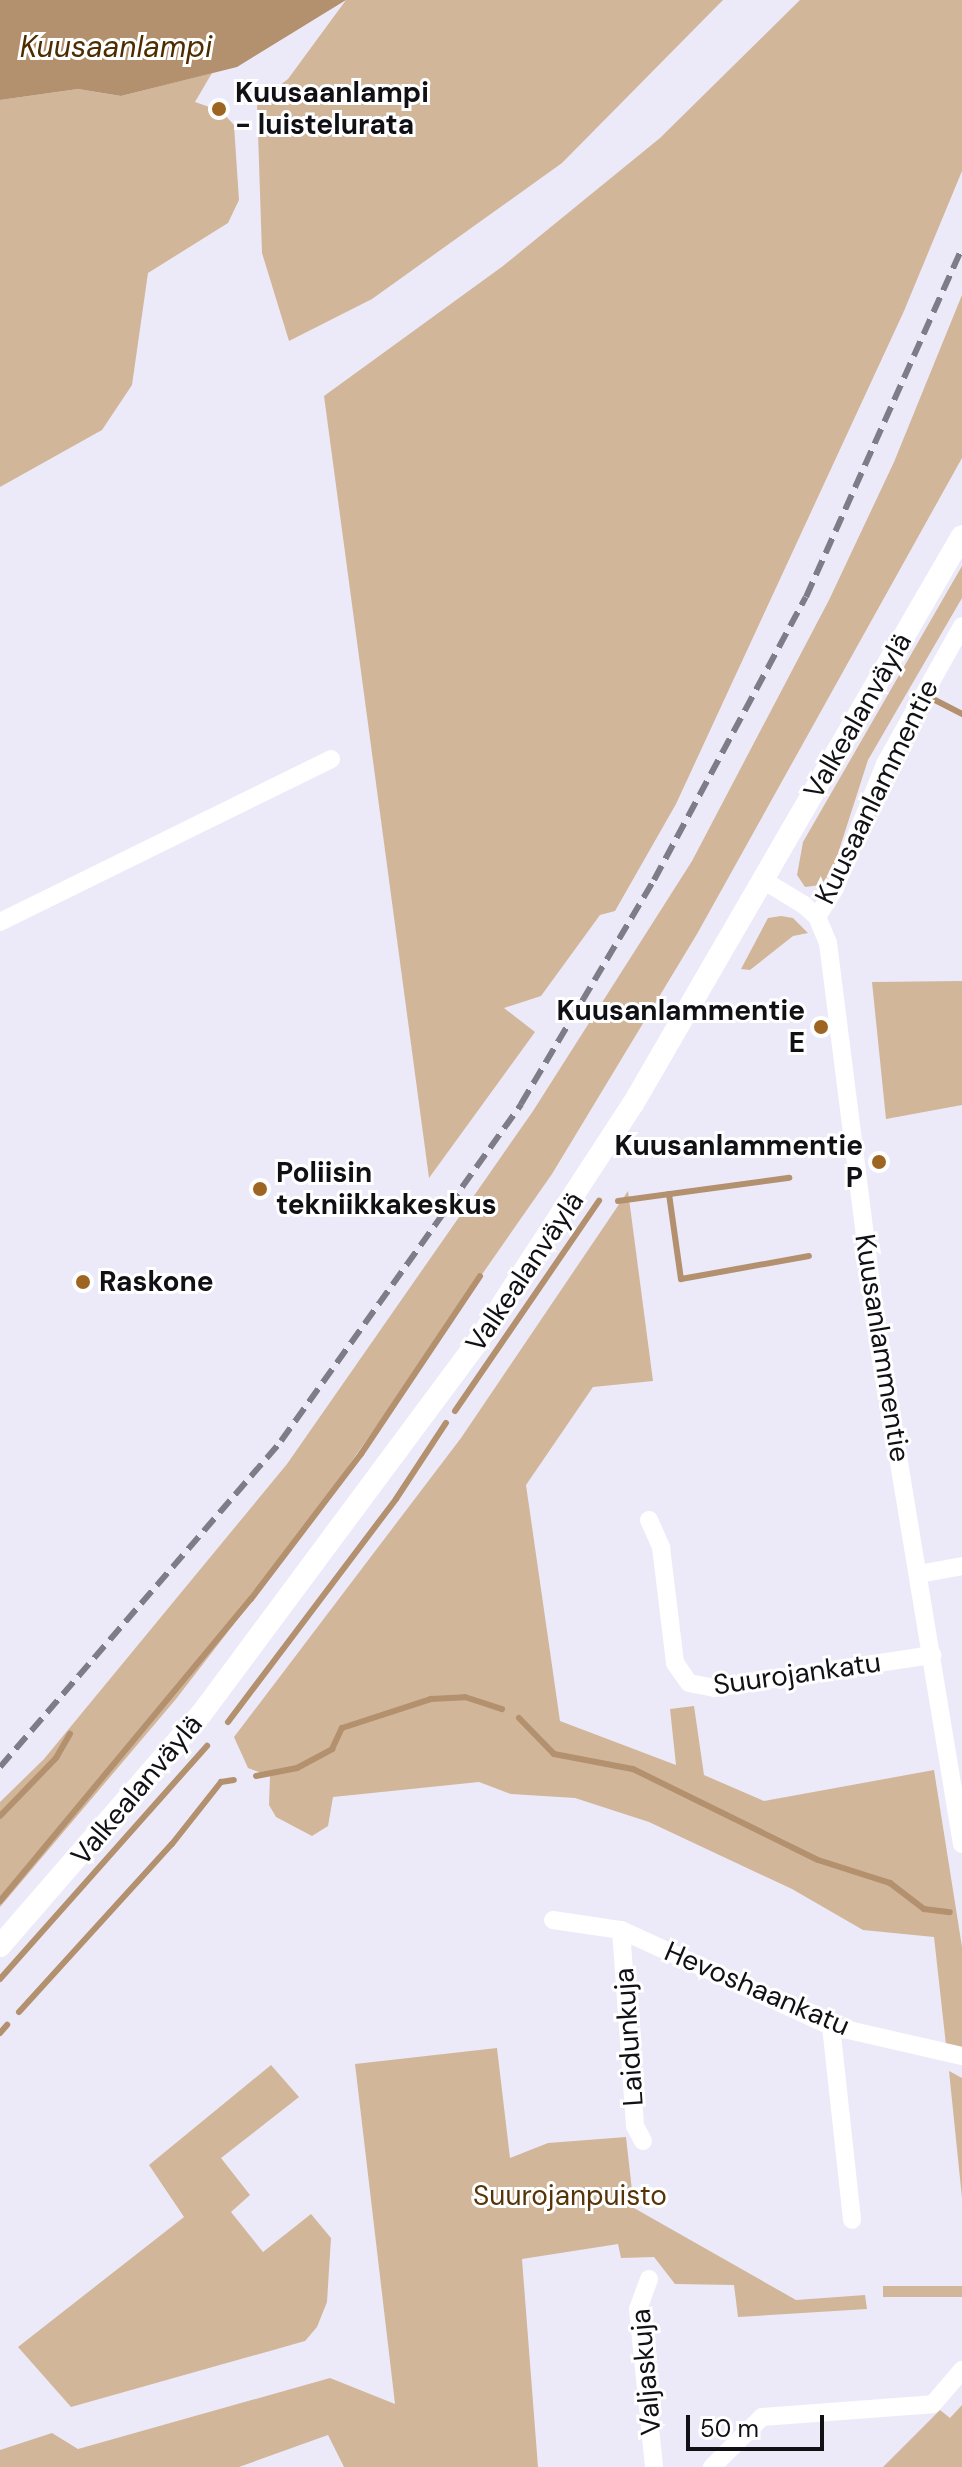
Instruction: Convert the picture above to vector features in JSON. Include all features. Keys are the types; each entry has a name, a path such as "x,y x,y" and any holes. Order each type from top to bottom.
{"main road":[{"name":"Valkealanväylä","path":"0,1946 202,1713 425,1417 594,1169 962,536"}],"street":[{"name":"Kuusaanlammentie","path":"817,917 835,888 885,764 962,626"},
{"path":"0,922 331,759"},
{"path":"763,880 817,917"},
{"name":"Kuusanlammentie","path":"817,917 828,943 876,1323 962,1844"},
{"name":"Suurojankatu","path":"649,1520 661,1547 675,1663 689,1683 714,1688 933,1655"},
{"path":"919,1574 962,1566"},
{"name":"Hevoshaankatu","path":"553,1920 621,1930 831,2026 962,2056"},
{"name":"Laidunkuja","path":"621,1930 635,2126 643,2141"},
{"path":"831,2026 852,2220"},
{"name":"Valjaskuja","path":"649,2279 638,2309 654,2467"},
{"path":"712,2467 762,2417 927,2405 962,2370"}],"green space":[{"path":"346,0 723,0 562,163 372,299 289,341 262,253 257,103 288,79"},
{"path":"800,0 962,0 962,171 904,311 676,804 615,911 600,915 541,996 504,1008 535,1032 429,1178 324,396 503,266 660,138"},
{"path":"212,73 195,102 221,111 234,125 239,200 228,223 148,273 132,385 102,430 0,487 0,100 78,89 121,96"},
{"path":"962,295 962,458 697,934 552,1174 278,1567 176,1699 0,1907 0,1802 44,1759 287,1464 533,1111 692,861 829,600 894,462"},
{"path":"962,566 962,598 868,760 833,869 821,885 805,887 797,875 803,842"},
{"path":"768,918 793,918 808,933 793,936 750,970 741,969"},
{"path":"962,981 962,1105 886,1119 872,982"},
{"path":"628,1191 653,1381 593,1387 526,1485 560,1721 676,1765 670,1709 694,1706 704,1775 764,1801 934,1770 962,1947 962,2048 946,2045 934,1937 863,1930 792,1889 649,1822 575,1798 511,1794 479,1782 333,1797 328,1826 312,1836 276,1817 269,1805 270,1776 248,1768 234,1737 461,1438"},
{"name":"Suurojanpuisto","path":"497,2048 510,2158 548,2143 626,2137 634,2208 796,2300 865,2295 867,2309 738,2317 734,2285 675,2284 654,2257 621,2258 618,2244 522,2259 538,2467 344,2467 328,2435 239,2467 0,2467 0,2450 52,2433 78,2449 330,2378 395,2404 355,2064"},
{"path":"271,2065 299,2097 221,2158 250,2195 231,2212 263,2252 311,2214 331,2238 327,2302 317,2327 305,2341 71,2407 18,2347 184,2217 149,2165"},
{"path":"949,2071 962,2078 962,2198"},
{"path":"883,2286 962,2286 962,2297 883,2297"},
{"path":"962,2405 962,2467 883,2467 940,2410 950,2418"}],"water":[{"name":"Kuusaanlampi","path":"0,0 346,0 237,67 121,96 78,89 0,100"}],"waterway":[{"path":"933,699 962,714"},
{"path":"618,1201 789,1178"},
{"path":"669,1194 681,1279 809,1256"},
{"path":"455,1411 599,1201"},
{"path":"0,1901 251,1599 361,1454 480,1276"},
{"path":"228,1722 396,1499 446,1423"},
{"path":"256,1776 297,1768 332,1749 342,1728 431,1699 465,1697 502,1709"},
{"path":"519,1718 554,1754 633,1769 818,1860 890,1883 924,1909 950,1912"},
{"path":"0,1816 56,1758 70,1734"},
{"path":"0,1979 207,1746"},
{"path":"19,2012 172,1844 221,1782 234,1780"},
{"path":"0,2033 7,2025"}],"railway":[{"path":"0,1767 281,1441 521,1104 654,880 806,597 962,249"}],"place":[{"name":"Kuusaanlampi - luistelurata","path":"219,109"},
{"name":"Kuusanlammentie E","path":"821,1027"},
{"name":"Kuusanlammentie P","path":"879,1162"},
{"name":"Poliisin tekniikkakeskus","path":"260,1189"},
{"name":"Raskone","path":"83,1282"}]}
